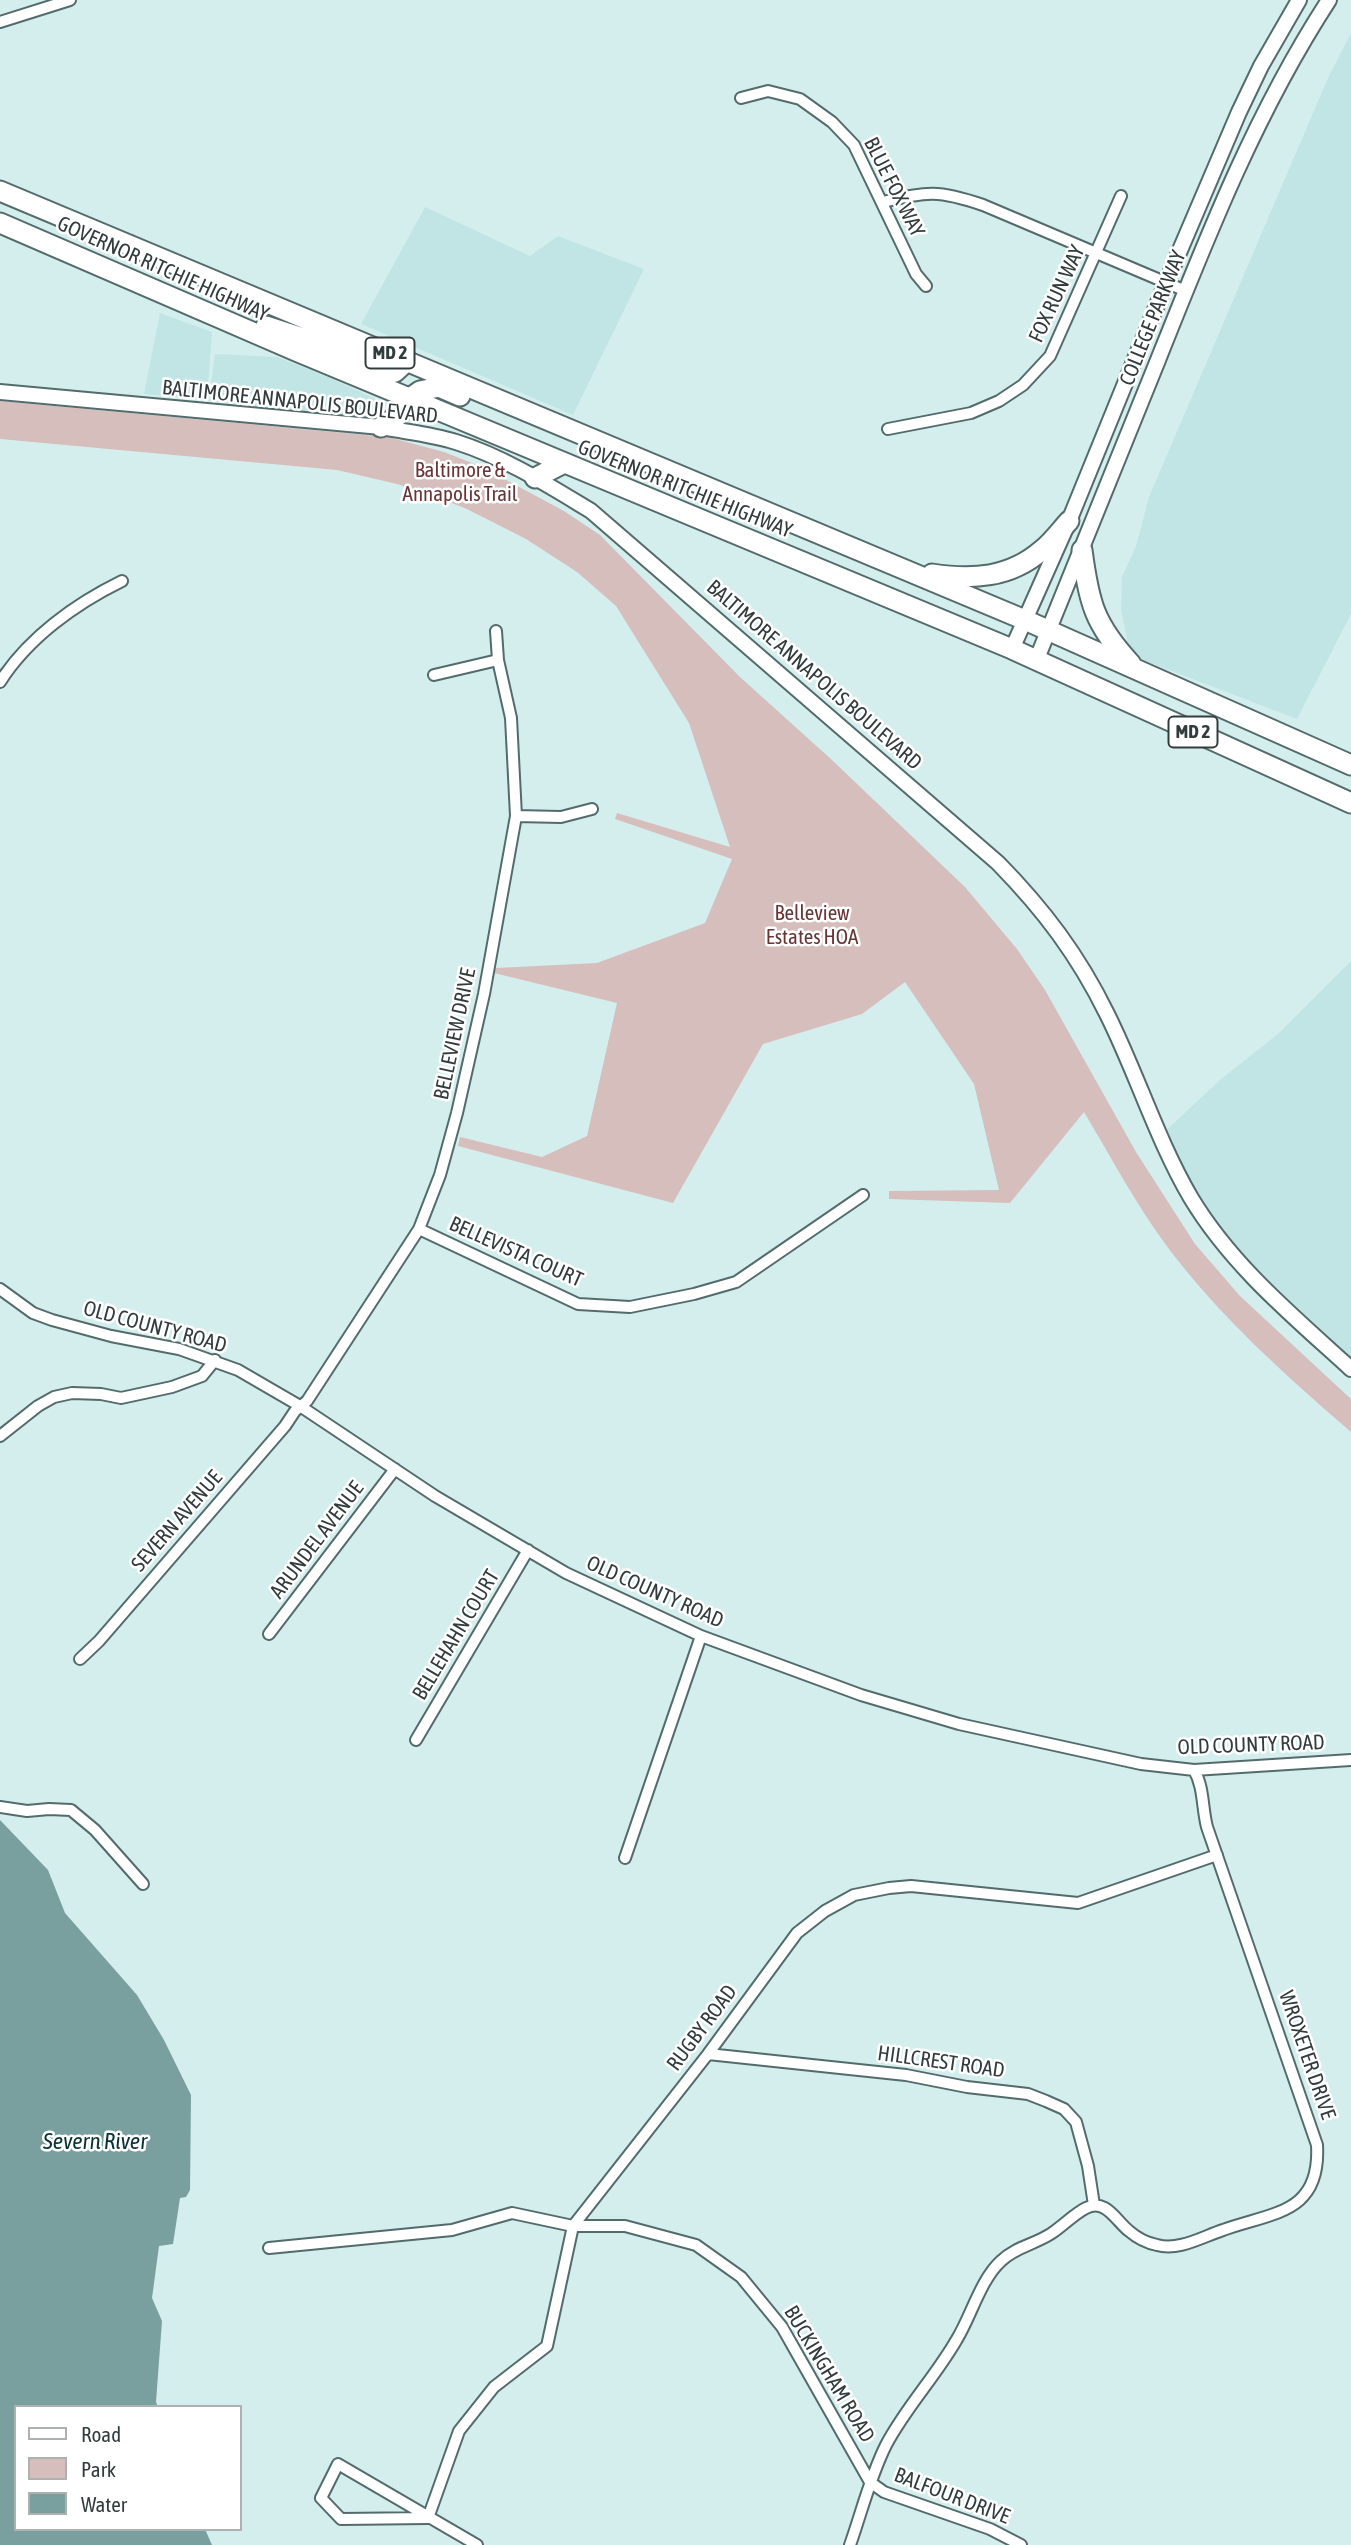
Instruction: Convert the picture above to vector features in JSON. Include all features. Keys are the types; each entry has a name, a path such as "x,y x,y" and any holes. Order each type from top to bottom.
{"highway":[{"name":"GOVERNOR RITCHIE HIGHWAY","path":"0,191 1025,620 1351,765"},
{"name":"GOVERNOR RITCHIE HIGHWAY","path":"0,223 564,463 1012,649 1351,803"},
{"path":"169,295 312,341 387,374 395,372 407,361"},
{"path":"381,428 398,415 410,398 420,391 439,387 545,432 595,440"},
{"path":"535,478 564,463"},
{"path":"901,569 957,578 995,575 1029,560 1069,521"},
{"path":"1082,550 1092,608 1108,637 1137,670"}],"street":[{"path":"0,22 69,0"},
{"name":"COLLEGE PARKWAY","path":"1012,649 1069,521 1166,282 1250,89 1299,0"},
{"name":"COLLEGE PARKWAY","path":"1036,661 1186,291 1271,98 1329,0"},
{"path":"1310,29 1336,0"},
{"name":"BLUE FOX WAY","path":"741,98 768,91 800,99 827,117 855,145 916,274 926,286"},
{"path":"883,202 920,193 951,194 1186,291"},
{"name":"FOX RUN WAY","path":"888,429 971,413 999,401 1023,385 1050,356 1121,196"},
{"name":"BALTIMORE ANNAPOLIS BOULEVARD","path":"0,392 381,428 456,442 535,478 591,511 999,863 1031,896 1057,928 1095,989 1177,1170 1208,1223 1246,1270 1351,1369"},
{"path":"0,682 41,634 96,593 122,581"},
{"name":"BELLEVIEW DRIVE","path":"300,1406 307,1401 419,1229 440,1175 457,1113 486,985 516,816 511,718 498,660 496,631"},
{"path":"434,675 498,660"},
{"path":"516,816 561,817 592,809"},
{"name":"BELLEVISTA COURT","path":"419,1229 578,1304 630,1307 736,1282 863,1195"},
{"name":"OLD COUNTY ROAD","path":"0,1289 33,1313 52,1320 215,1360 238,1370 300,1406 435,1496 597,1588 701,1636 861,1695 919,1713 1141,1764 1194,1770 1351,1760"},
{"path":"0,1436 54,1397 72,1393 121,1398 172,1387 202,1376 215,1360"},
{"name":"SEVERN AVENUE","path":"80,1659 99,1641 237,1483 300,1406"},
{"name":"ARUNDEL AVENUE","path":"269,1634 395,1469"},
{"name":"BELLEHAHN COURT","path":"416,1740 528,1550"},
{"path":"625,1858 701,1636"},
{"name":"WROXETER DRIVE","path":"1094,2205 1110,2210 1129,2232 1145,2241 1158,2246 1179,2245 1275,2215 1301,2200 1315,2177 1317,2145 1202,1811 1199,1779 1194,1770"},
{"path":"0,1807 27,1811 71,1810 95,1830 143,1884"},
{"name":"RUGBY ROAD","path":"428,2518 459,2431 494,2388 547,2346 573,2226 708,2054 797,1933 825,1911 853,1895 889,1888 911,1886 1078,1903 1217,1855"},
{"name":"HILLCREST ROAD","path":"708,2054 906,2075 967,2087 1028,2094 1046,2101 1064,2109 1076,2122 1088,2166 1094,2205"},
{"path":"850,2545 870,2482 887,2444 958,2338 996,2266 1013,2252 1051,2234 1094,2205"},
{"name":"BUCKINGHAM ROAD","path":"269,2248 452,2230 512,2213 573,2226 625,2226 696,2245 730,2268 751,2288 782,2326 870,2482"},
{"path":"428,2518 341,2519 321,2498 338,2464 477,2545"},
{"name":"BALFOUR DRIVE","path":"870,2482 884,2492 990,2529 1021,2545"}],"shaded area":[{"path":"1351,33 1351,614 1297,719 1130,655 1121,609 1122,577 1136,546 1149,497 1328,78"},
{"path":"425,207 530,256 558,236 644,269 573,415 361,324"},
{"path":"160,313 212,332 207,400 144,394"},
{"path":"215,354 277,357 331,378 386,404 381,422 209,401"},
{"path":"1351,961 1351,1369 1225,1247 1161,1135 1220,1080 1279,1033"}],"green space":[{"name":"Belleview Estates HOA","path":"0,401 388,437 444,452 482,467 564,511 600,535 740,677 965,887 1017,949 1045,990 1136,1152 1195,1244 1240,1296 1351,1399 1351,1432 1253,1343 1186,1271 1144,1213 1084,1112 1010,1203 889,1199 889,1191 999,1190 974,1084 905,982 862,1014 763,1044 673,1203 458,1146 460,1137 542,1157 587,1136 617,1003 494,973 496,968 597,963 705,923 732,859 615,819 617,813 730,847 689,723 616,606 577,572 526,539 467,509 397,484 337,470 0,439"}],"water":[{"name":"Severn River","path":"0,1820 48,1870 65,1913 137,1995 164,2040 191,2095 190,2190 186,2197 180,2198 173,2244 159,2246 152,2298 162,2321 157,2405 14,2405 14,2531 206,2531 212,2545 0,2545"}],"park label":[{"name":"Baltimore & Annapolis Trail","path":"460,482"}]}
